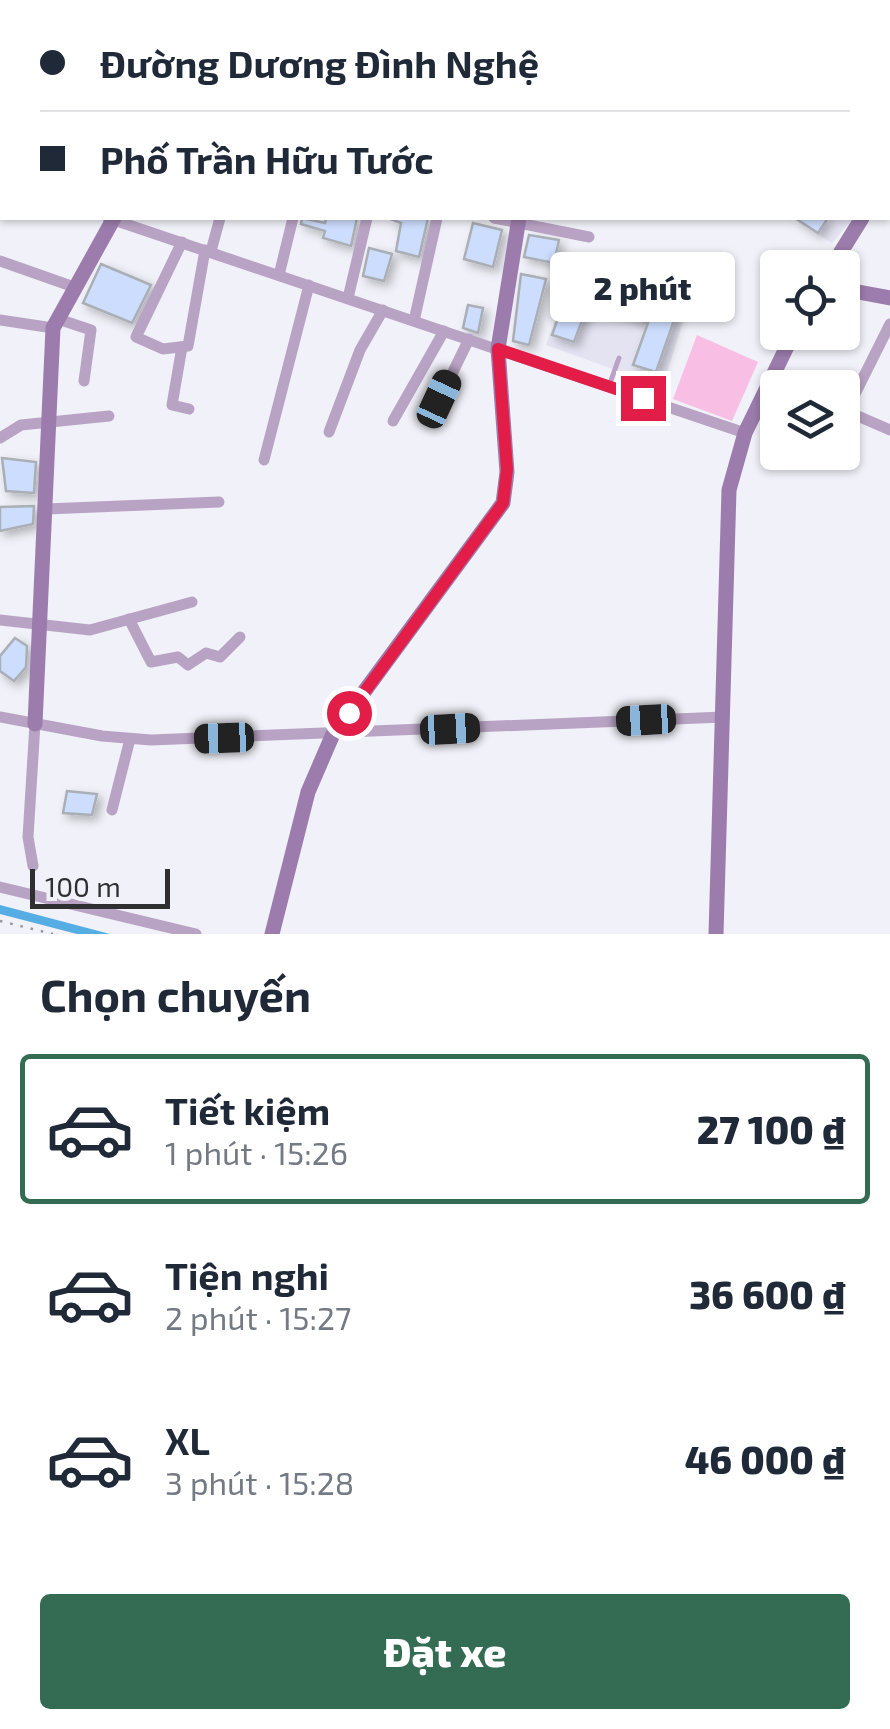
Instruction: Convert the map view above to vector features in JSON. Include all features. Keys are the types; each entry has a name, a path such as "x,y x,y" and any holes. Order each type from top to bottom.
{"street":[{"path":"34,866 28,836 55,324 111,220"},
{"path":"118,220 744,434"},
{"path":"182,242 136,337 163,348 188,346 208,250 219,220"},
{"path":"279,275 293,220"},
{"path":"348,298 367,220"},
{"path":"414,321 437,220"},
{"path":"272,934 308,792 333,734 503,503 507,469 498,349 518,220 588,237"},
{"path":"842,250 861,220"},
{"path":"0,261 74,287"},
{"path":"264,460 308,285"},
{"path":"860,292 890,298"},
{"path":"330,432 360,350 383,310"},
{"path":"0,320 91,330 84,381"},
{"path":"860,383 890,324"},
{"path":"393,421 444,331"},
{"path":"429,421 469,339"},
{"path":"182,347 172,405 189,410"},
{"path":"716,934 728,498 744,434 785,350"},
{"path":"0,440 13,427 109,416"},
{"path":"860,420 890,430"},
{"path":"46,509 218,502"},
{"path":"0,620 90,630 192,602"},
{"path":"129,619 151,662 178,658 188,664 206,653 220,657 240,637"},
{"path":"0,717 130,738 333,734 724,717"},
{"path":"112,810 130,738"},
{"path":"0,887 196,934"}],"lane":[{"path":"609,386 620,358"}],"path":[{"path":"0,921 53,934"}],"shaded area":[{"path":"801,220 851,220 832,243 799,223"},
{"path":"577,255 691,294 663,387 546,345"},
{"path":"697,335 758,362 732,421 673,399"}],"water":[{"path":"0,905 110,934 77,934 0,914"}],"building":[{"path":"302,220 325,223 357,220 351,246 323,238 325,231 301,224"},
{"path":"393,220 428,220 419,257 396,251 401,223"},
{"path":"798,220 827,220 818,233"},
{"path":"473,223 502,230 493,267 464,259"},
{"path":"529,235 559,240 554,263 524,257"},
{"path":"369,248 392,254 384,281 363,276"},
{"path":"101,264 151,285 132,323 83,303"},
{"path":"576,267 598,274 594,286 654,307 658,296 680,303 656,372 633,365 648,323 589,301 574,342 552,335"},
{"path":"521,274 546,279 529,345 513,341"},
{"path":"468,305 483,308 478,333 463,328"},
{"path":"2,458 36,462 34,493 6,491"},
{"path":"34,506 33,524 0,531 0,507"},
{"path":"15,638 27,646 26,667 14,681 0,671 0,656"},
{"path":"67,791 97,794 92,815 63,813"}],"route":[{"path":"349,713 498,515 503,503 507,469 498,349 643,398"}]}
